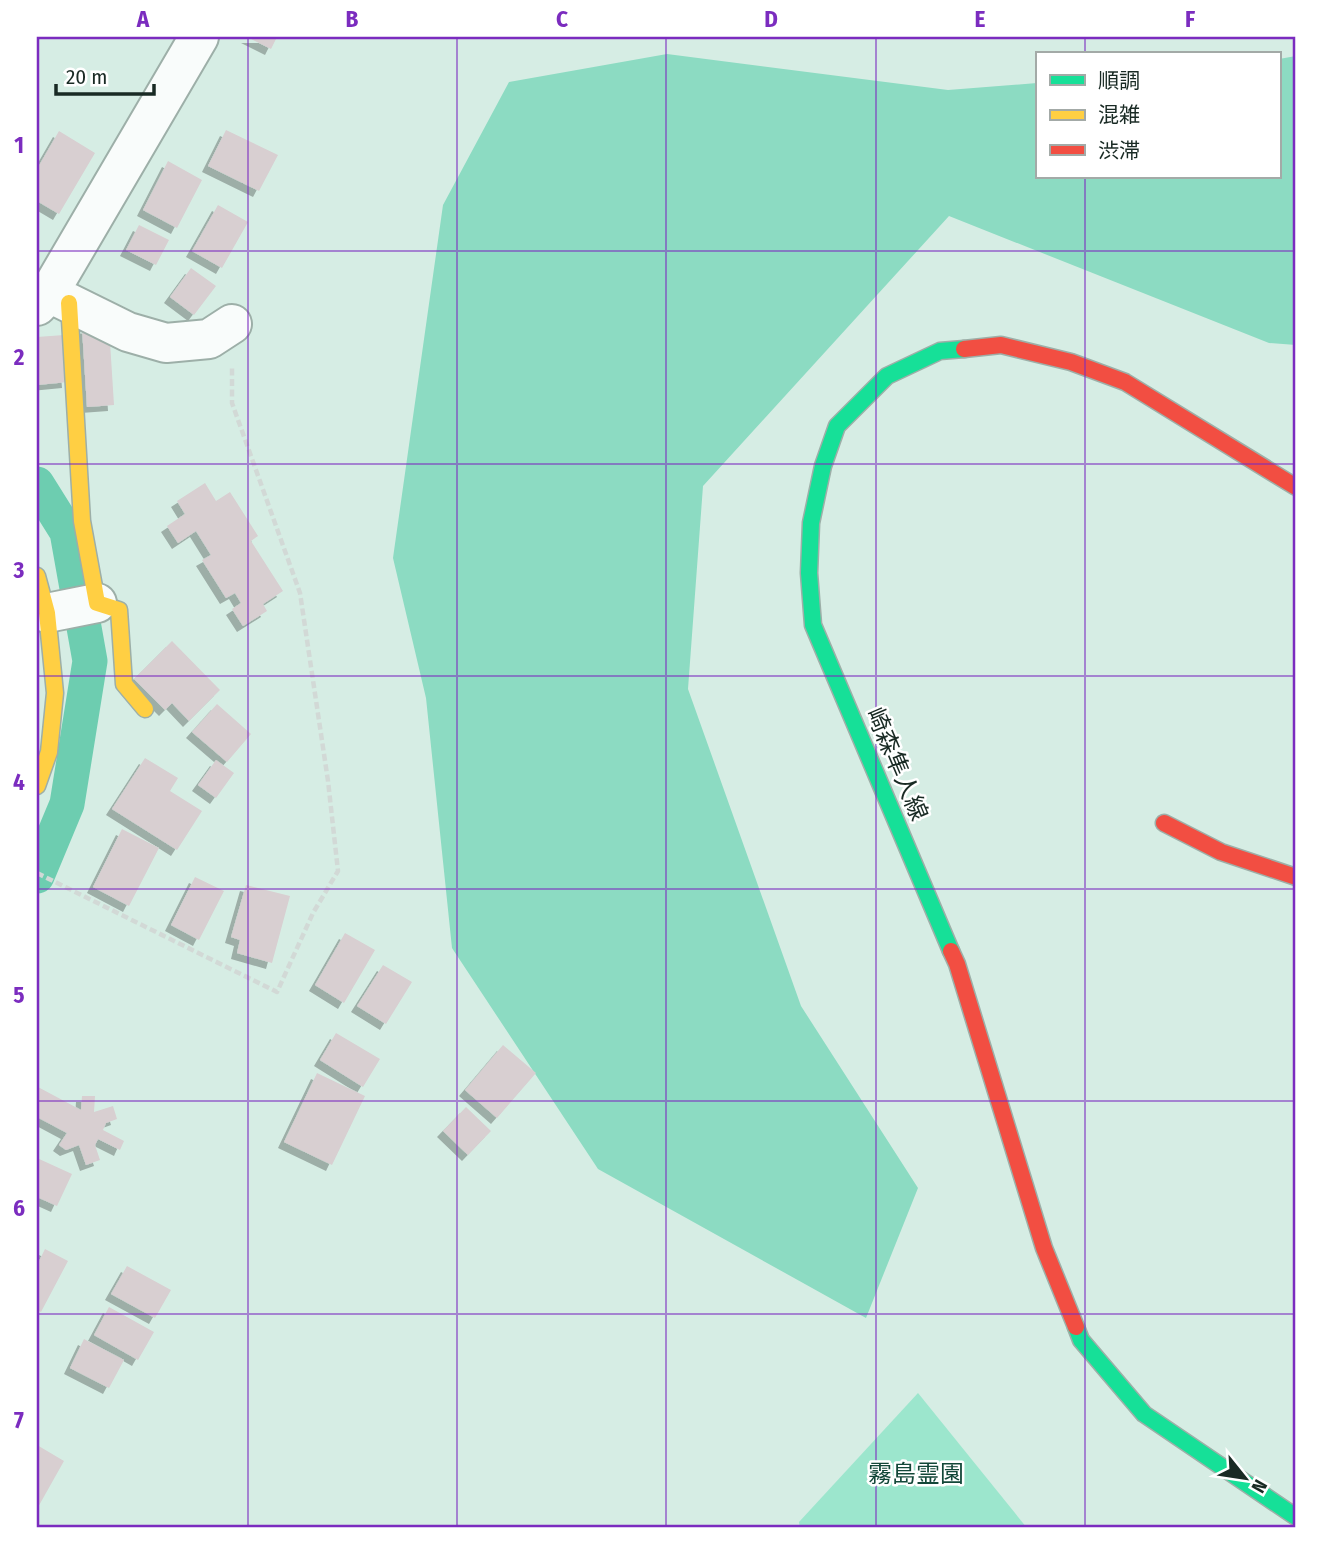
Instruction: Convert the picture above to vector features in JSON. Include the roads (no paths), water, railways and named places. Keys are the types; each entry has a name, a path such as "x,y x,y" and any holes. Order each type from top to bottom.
{"main road":[{"path":"37,786 49,752 55,693 74,607 82,521 49,289"},
{"name":"崎森隼人線","path":"1296,487 1125,382 1071,362 1001,345 940,351 887,376 837,426 823,466 811,523 809,573 813,625 957,964 1044,1248 1081,1340 1144,1414 1296,1517"},
{"path":"37,576 74,607 119,610 124,684 145,709"},
{"path":"1164,823 1221,852 1296,877"}],"street":[{"path":"198,37 49,289 128,332 166,343 209,339 232,324"}],"waterway":[{"path":"37,484 67,532 90,661 67,804 37,876"}],"park label":[{"name":"霧島霊園","path":"916,1474"}]}
